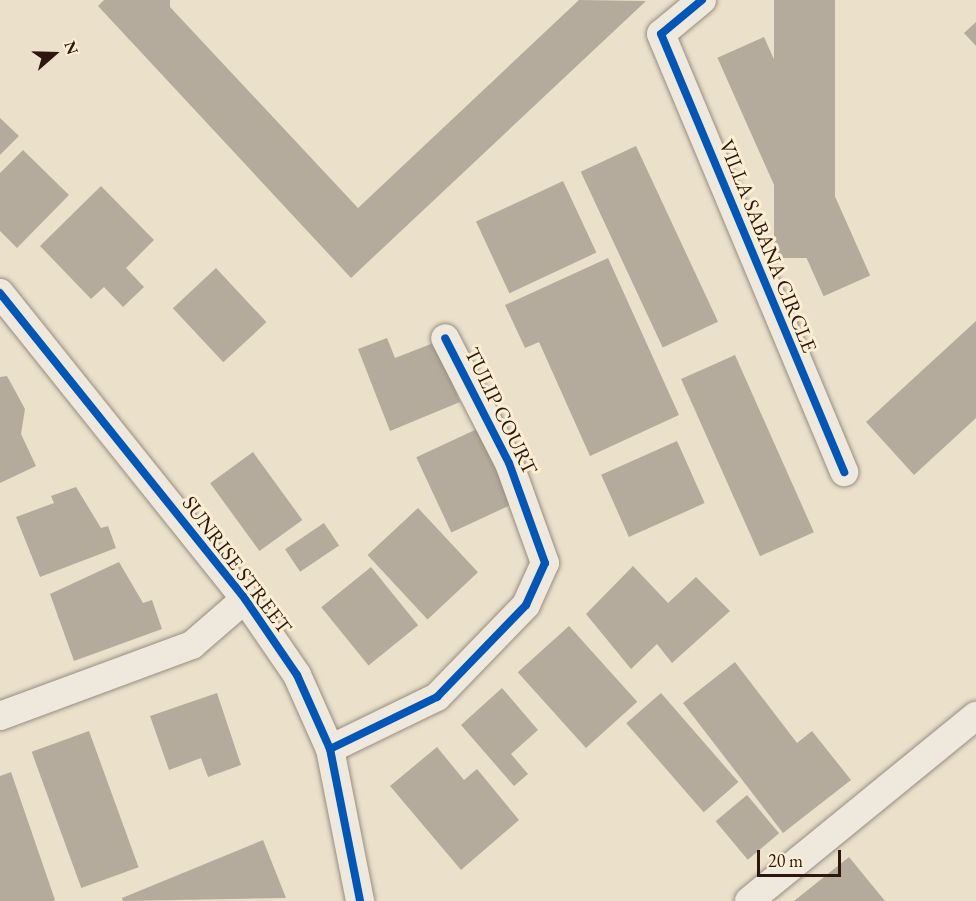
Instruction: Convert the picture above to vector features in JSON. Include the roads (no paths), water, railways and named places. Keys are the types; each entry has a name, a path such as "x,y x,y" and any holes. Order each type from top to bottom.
{"street":[{"name":"VILLA SABANA CIRCLE","path":"702,0 661,34 844,472"},
{"name":"SUNRISE STREET","path":"0,293 245,599 297,675 330,749 360,901"},
{"name":"TULIP COURT","path":"330,749 437,698 526,605 545,563 509,463 446,338"},
{"path":"0,716 192,645 245,599"},
{"path":"749,901 976,716"}]}
